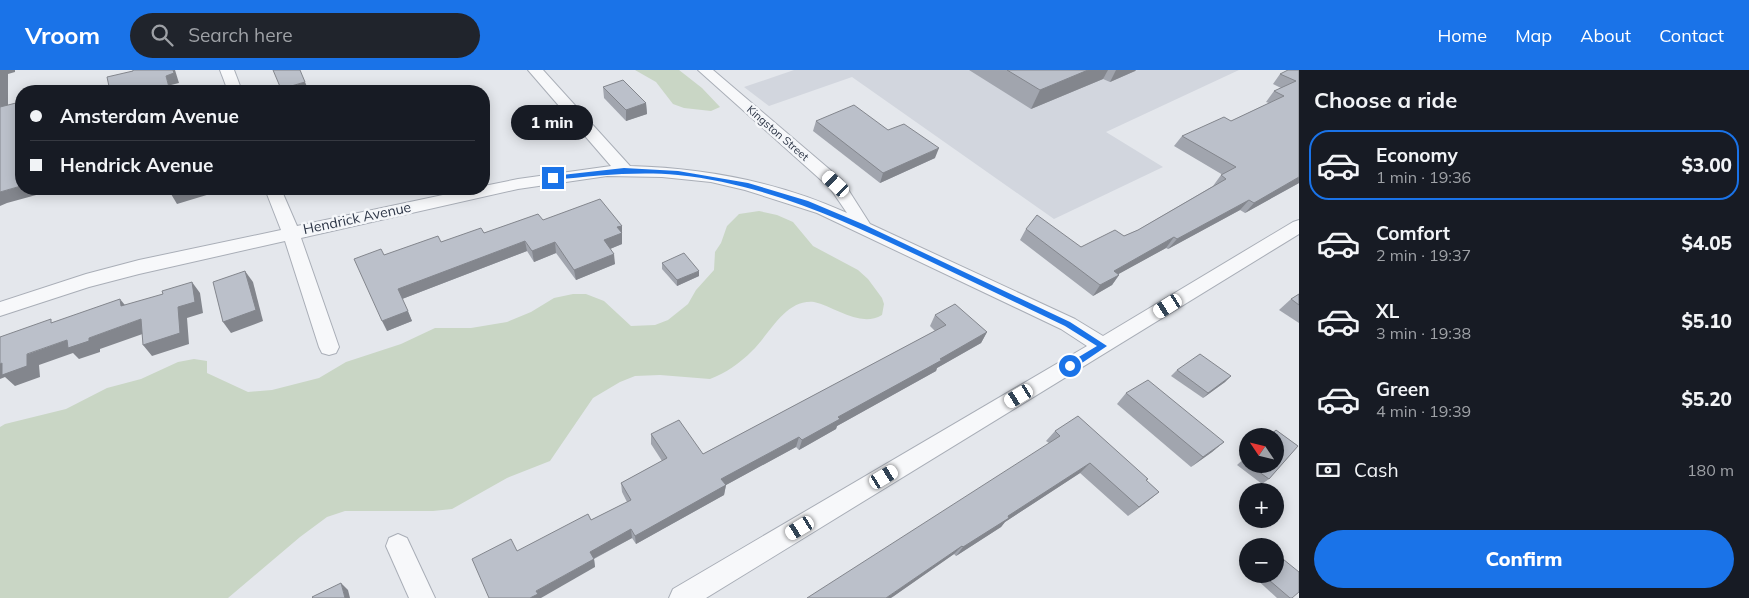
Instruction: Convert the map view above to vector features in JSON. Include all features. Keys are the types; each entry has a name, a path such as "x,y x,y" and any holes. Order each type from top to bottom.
{"street":[{"path":"227,70 233,85"},
{"path":"535,70 624,170"},
{"name":"Kingston Street","path":"705,70 836,184 863,227"},
{"name":"Hendrick Avenue","path":"490,190 564,176 624,170 695,175 748,185 805,202 863,227 1068,324 1103,346"},
{"path":"275,195 291,233 329,347"},
{"name":"Hendrick Avenue","path":"0,309 111,274 467,195"},
{"path":"682,598 1103,346 1293,237"},
{"path":"398,546 422,598"}],"shaded area":[{"path":"794,70 1239,70 1106,132 1163,167 1054,219 852,77 769,106 744,87"}],"green space":[{"path":"635,70 679,70 702,88 720,107 711,111 684,108 673,104 656,82"},
{"path":"759,211 777,215 793,222 813,246 858,270 868,279 882,298 884,304 882,315 874,318 857,318 814,302 795,306 779,319 759,344 722,374 710,379 660,375 635,376 620,382 593,398 550,461 507,478 452,509 433,511 345,511 327,517 300,537 228,598 0,598 0,427 5,424 66,409 107,388 141,379 178,362 194,359 207,361 207,373 248,392 272,390 319,378 346,362 401,344 435,328 471,328 507,322 531,312 554,298 573,294 586,294 604,301 631,326 655,325 668,320 688,304 696,290 714,270 715,252 721,243 727,226 739,214"}],"building":[{"path":"173,70 174,73 166,76 168,85 109,85 107,77 133,71"},
{"path":"273,70 300,70 305,82 295,85 279,85"},
{"path":"1007,70 1088,70 1040,90"},
{"path":"1288,70 1299,70 1299,177 1254,203 1249,200 1177,239 1174,237 1114,271 1119,275 1100,285 1026,229 1037,215 1081,247 1115,230 1124,236 1138,230 1226,179 1221,175 1236,167 1182,136 1224,117 1231,121 1284,96 1274,91 1296,81 1280,74"},
{"path":"623,80 646,103 626,110 603,87"},
{"path":"15,103 15,188 0,192 0,107"},
{"path":"854,105 888,130 904,124 939,148 883,173 816,121"},
{"path":"600,199 622,226 617,227 622,233 604,240 614,254 574,270 555,242 532,251 525,241 398,289 408,311 382,321 354,259 381,249 384,255 438,236 441,242 481,228 484,233 538,214 543,220"},
{"path":"684,253 699,271 677,280 662,263"},
{"path":"245,271 256,310 223,322 213,282"},
{"path":"192,282 195,302 178,307 180,333 143,345 141,319 89,338 89,341 68,348 67,340 27,354 27,366 2,375 0,337 51,319 51,323 120,299 121,306 163,294 162,291"},
{"path":"1299,294 1299,305 1291,299"},
{"path":"955,304 987,332 940,359 942,360 838,417 840,419 802,440 799,437 721,479 726,485 635,536 631,529 590,552 594,559 536,591 538,594 530,598 489,598 472,559 511,539 517,551 588,514 591,520 631,500 621,483 667,458 651,434 679,420 703,454 946,325 935,315"},
{"path":"1200,354 1231,376 1208,393 1177,370"},
{"path":"1148,380 1224,442 1203,457 1126,393"},
{"path":"1078,416 1148,479 1146,480 1159,492 1139,507 1090,463 886,598 807,598 1060,436 1055,431"},
{"path":"1284,436 1298,446 1284,462"},
{"path":"1261,473 1274,473 1269,479"},
{"path":"1284,560 1299,572 1299,592 1290,598 1272,583 1284,583"},
{"path":"341,583 345,598 312,597"}],"route":[{"path":"553,178 624,170 678,173 711,177 748,185 805,202 863,227 1068,324 1103,346 1070,366"}]}
